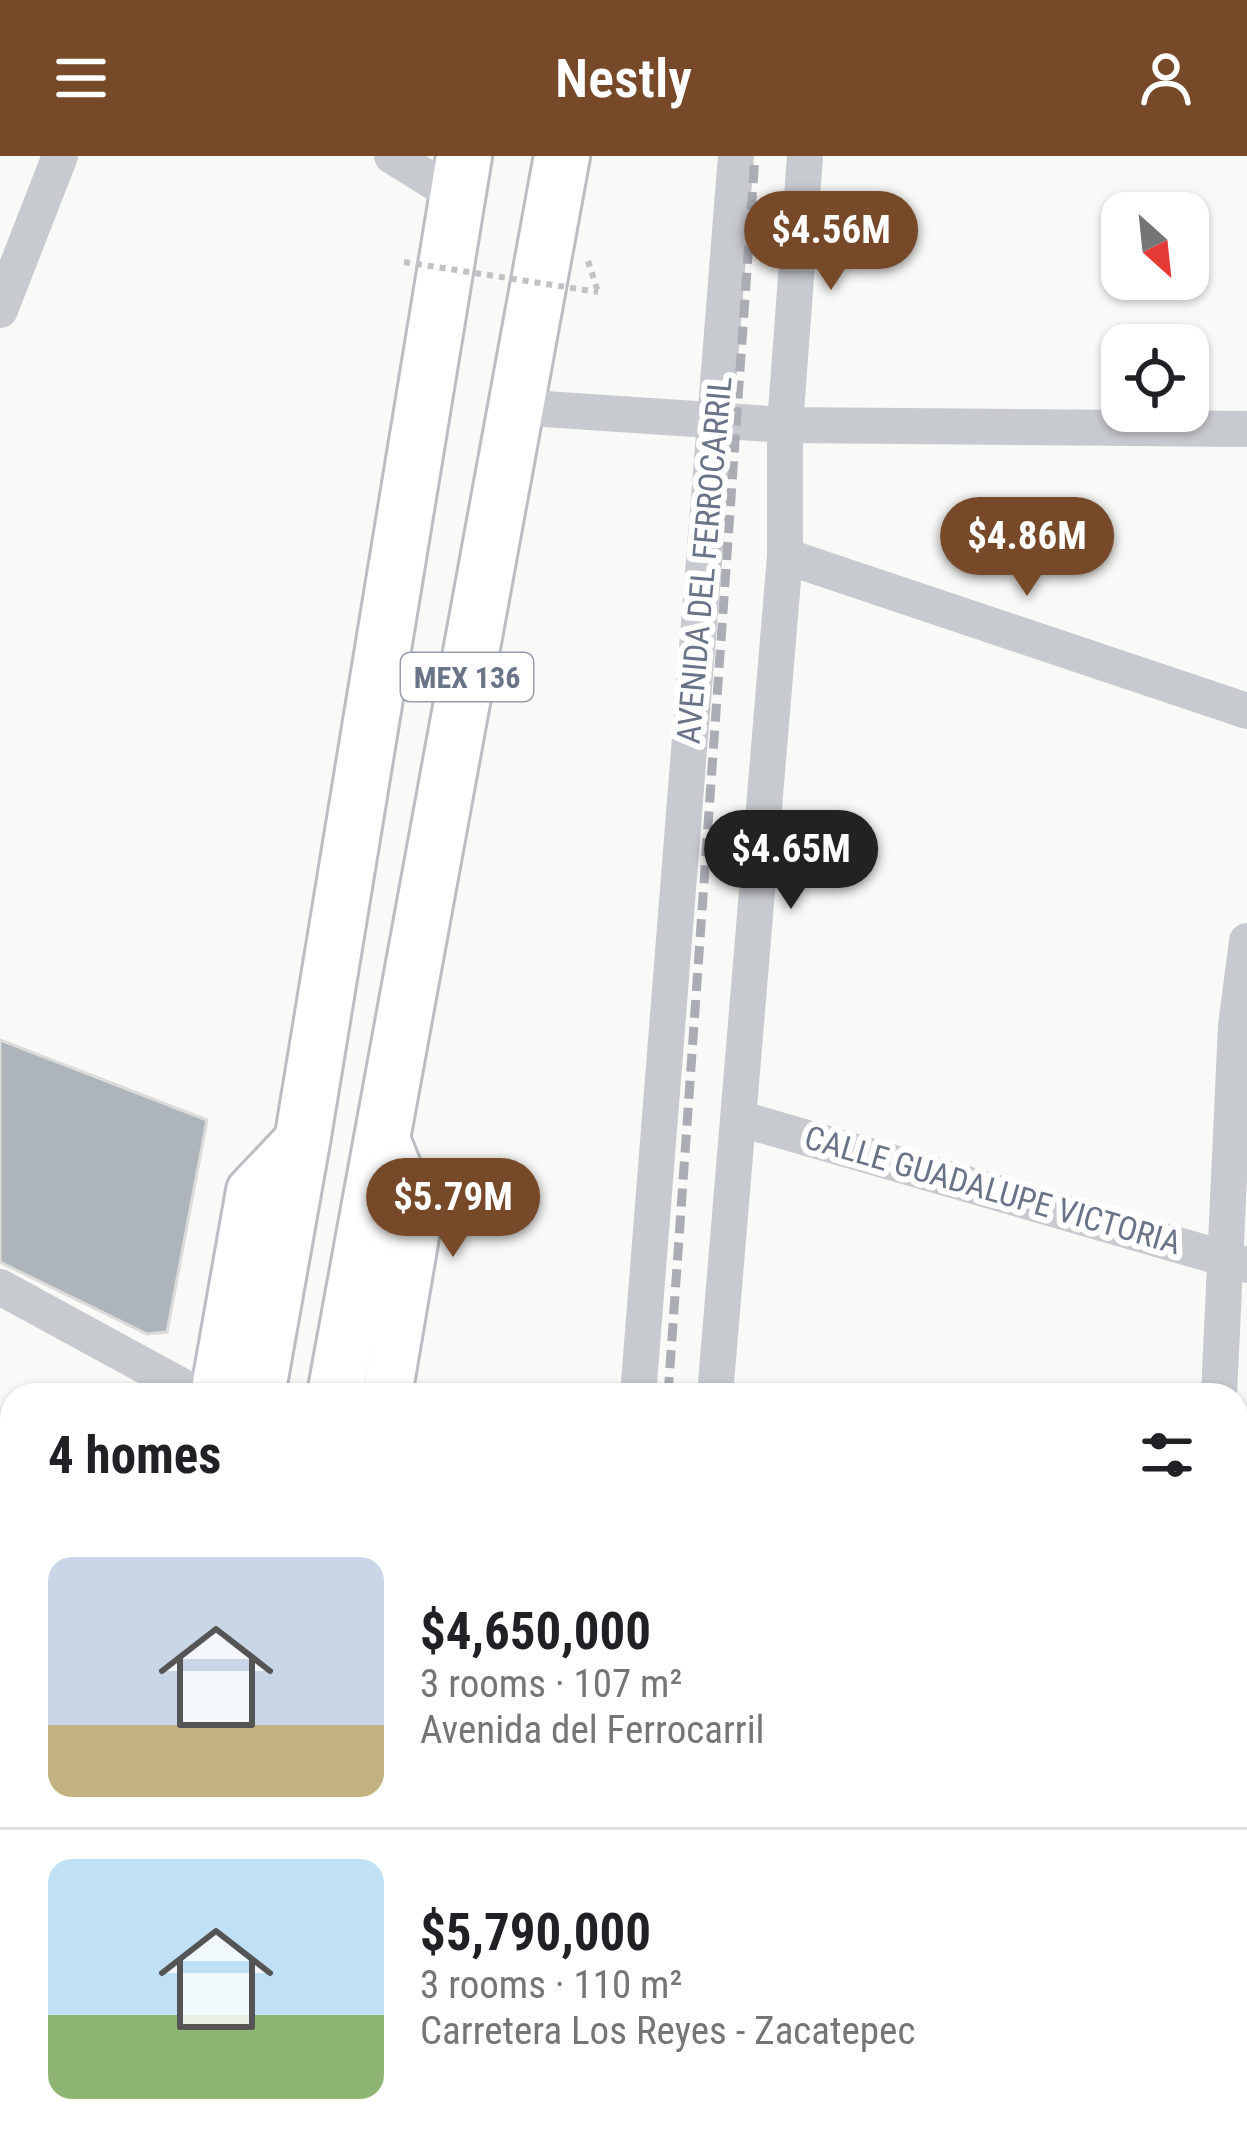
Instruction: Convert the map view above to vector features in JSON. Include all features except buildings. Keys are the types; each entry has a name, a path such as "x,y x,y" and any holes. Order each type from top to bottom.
{"main road":[{"name":"MEX 136","path":"337,1383 562,156"},
{"name":"MEX 136","path":"259,1383 461,176"}],"street":[{"path":"1,306 60,156"},
{"path":"392,156 461,176"},
{"name":"AVENIDA DEL FERROCARRIL","path":"639,1383 736,156"},
{"name":"AVENIDA DEL FERROCARRIL","path":"716,1383 784,556 785,425 805,156"},
{"path":"515,407 785,425 1247,429"},
{"path":"784,556 1247,711"},
{"path":"1221,1383 1236,1260 1236,1026 1247,941"},
{"name":"CALLE GUADALUPE VICTORIA","path":"738,1118 1236,1260"},
{"path":"217,1383 251,1191 303,1136"},
{"path":"385,1139 417,1220 389,1383"},
{"path":"0,1288 176,1383"}],"path":[{"path":"404,262 598,292"}],"railway":[{"path":"669,1383 755,156"}]}
